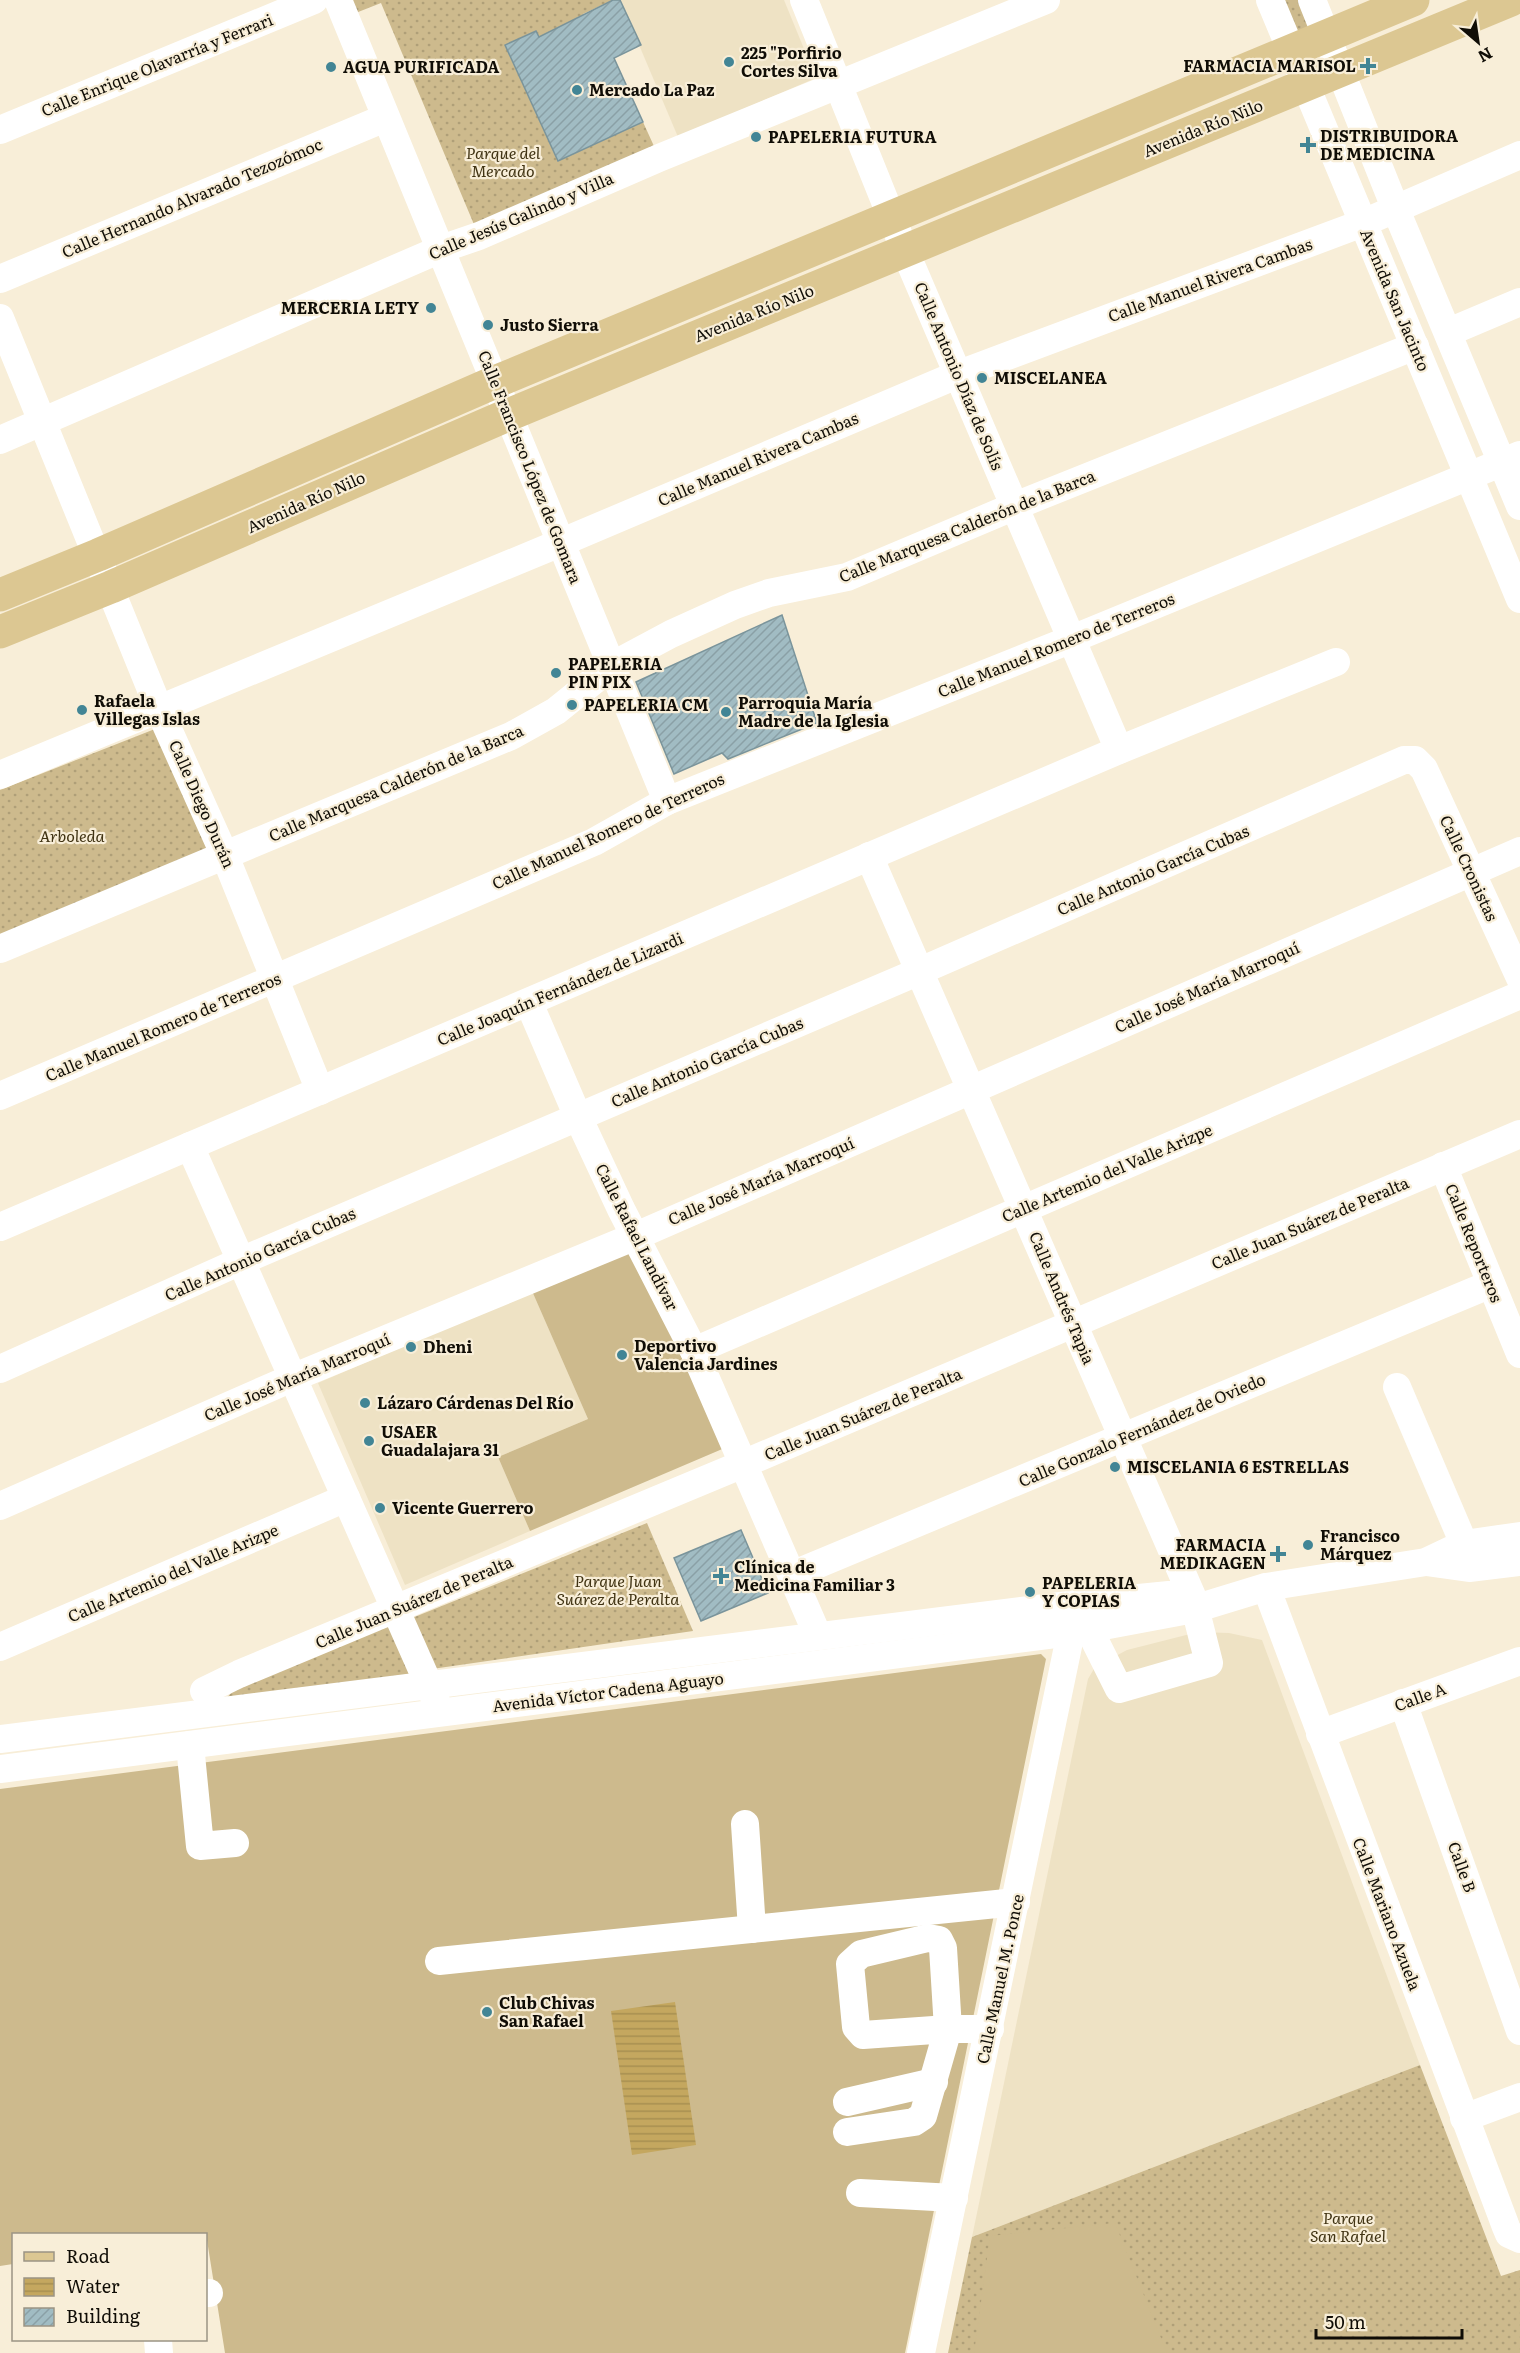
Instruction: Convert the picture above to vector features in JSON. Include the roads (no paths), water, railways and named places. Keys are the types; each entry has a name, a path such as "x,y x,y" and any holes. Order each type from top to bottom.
{"main road":[{"name":"Avenida Río Nilo","path":"0,595 98,555 495,382 1413,0"},
{"name":"Avenida Río Nilo","path":"0,632 111,587 508,415 1511,0"}],"street":[{"name":"Calle Enrique Olavarría y Ferrari","path":"0,130 314,0"},
{"name":"Calle Francisco López de Gomara","path":"338,0 668,801"},
{"name":"Calle Antonio Díaz de Solís","path":"804,0 905,251 1119,750"},
{"name":"Calle Jesús Galindo y Villa","path":"0,440 441,249 479,236 660,158 1046,0"},
{"name":"Avenida San Jacinto","path":"1270,0 1520,600"},
{"path":"1312,0 1396,210 1449,332 1511,459 1520,506"},
{"name":"Calle Hernando Alvarado Tezozómoc","path":"0,279 385,118"},
{"name":"Calle Manuel Rivera Cambas","path":"0,775 560,543 959,374 1363,223 1520,155"},
{"path":"1449,332 1520,302"},
{"name":"Calle Diego Durán","path":"0,318 159,709 225,856 320,1091"},
{"name":"Calle Marquesa Calderón de la Barca","path":"0,949 511,736 556,711 613,665 671,634 735,605 769,593 847,577 1015,506 1415,346"},
{"name":"Calle Manuel Romero de Terreros","path":"0,1096 594,842 668,801 1511,459"},
{"name":"Calle Joaquín Fernández de Lizardi","path":"0,1227 1119,750 1336,662"},
{"name":"Calle Antonio García Cubas","path":"0,1370 241,1261 920,971 1404,760 1415,760"},
{"name":"Calle Cronistas","path":"1415,760 1424,769 1520,978"},
{"name":"Calle José María Marroquí","path":"0,1506 292,1378 636,1236 1520,851"},
{"name":"Calle Andrés Tapia","path":"869,856 1123,1438 1200,1602 1209,1663 1119,1689 1076,1622"},
{"name":"Calle Artemio del Valle Arizpe","path":"694,1351 1520,995"},
{"name":"Calle Rafael Landívar","path":"529,1003 578,1117 694,1351 818,1636"},
{"name":"Calle Juan Suárez de Peralta","path":"204,1691 239,1674 743,1464 1520,1134"},
{"path":"190,1146 442,1714"},
{"name":"Calle Reporteros","path":"1443,1166 1520,1354"},
{"name":"Calle Gonzalo Fernández de Oviedo","path":"792,1575 1491,1284"},
{"path":"1397,1387 1464,1544"},
{"name":"Calle Artemio del Valle Arizpe","path":"0,1647 346,1498"},
{"name":"Avenida Víctor Cadena Aguayo","path":"0,1769 442,1714 1076,1622 1169,1595 1200,1602 1266,1587 1426,1562 1464,1544 1520,1536"},
{"name":"Avenida Víctor Cadena Aguayo","path":"1426,1562 1469,1568 1520,1562"},
{"name":"Calle Mariano Azuela","path":"1266,1587 1464,2118 1509,2234 1517,2239"},
{"name":"Avenida Víctor Cadena Aguayo","path":"0,1739 818,1636 1076,1622"},
{"name":"Calle Manuel M. Ponce","path":"921,2353 1076,1622"},
{"name":"Calle A","path":"1320,1734 1520,1660"},
{"name":"Calle B","path":"1403,1703 1520,2031"},
{"path":"190,1745 200,1846 235,1843"},
{"path":"745,1824 752,1929"},
{"path":"439,1961 1016,1902"},
{"path":"847,2132 919,2120 923,2116 934,2082 948,2029 990,2029"},
{"path":"847,2102 934,2082"},
{"path":"1464,2118 1520,2097"},
{"path":"860,2193 954,2198"}],"water":[{"path":"675,2002 696,2145 632,2155 611,2011"}],"place":[{"name":"225 \"Porfirio Cortes Silva","path":"729,62"},
{"name":"FARMACIA MARISOL","path":"1368,66"},
{"name":"AGUA PURIFICADA","path":"331,67"},
{"name":"Mercado La Paz","path":"577,90"},
{"name":"PAPELERIA FUTURA","path":"756,137"},
{"name":"DISTRIBUIDORA DE MEDICINA","path":"1308,145"},
{"name":"MERCERIA LETY","path":"431,308"},
{"name":"Justo Sierra","path":"488,325"},
{"name":"MISCELANEA","path":"982,378"},
{"name":"PAPELERIA PIN PIX","path":"556,673"},
{"name":"PAPELERIA CM","path":"572,705"},
{"name":"Rafaela Villegas Islas","path":"82,710"},
{"name":"Parroquia María Madre de la Iglesia","path":"726,712"},
{"name":"Dheni","path":"411,1347"},
{"name":"Deportivo Valencia Jardines","path":"622,1355"},
{"name":"Lázaro Cárdenas Del Río","path":"365,1403"},
{"name":"USAER Guadalajara 31","path":"369,1441"},
{"name":"MISCELANIA 6 ESTRELLAS","path":"1115,1467"},
{"name":"Vicente Guerrero","path":"380,1508"},
{"name":"Francisco Márquez","path":"1308,1545"},
{"name":"FARMACIA MEDIKAGEN","path":"1278,1554"},
{"name":"Clínica de Medicina Familiar 3","path":"721,1576"},
{"name":"PAPELERIA Y COPIAS","path":"1030,1592"},
{"name":"Club Chivas San Rafael","path":"487,2012"}],"park label":[{"name":"Parque del Mercado","path":"503,162"},
{"name":"Arboleda","path":"72,836"},
{"name":"Parque Juan Suárez de Peralta","path":"618,1590"},
{"name":"Parque San Rafael","path":"1348,2227"}]}
